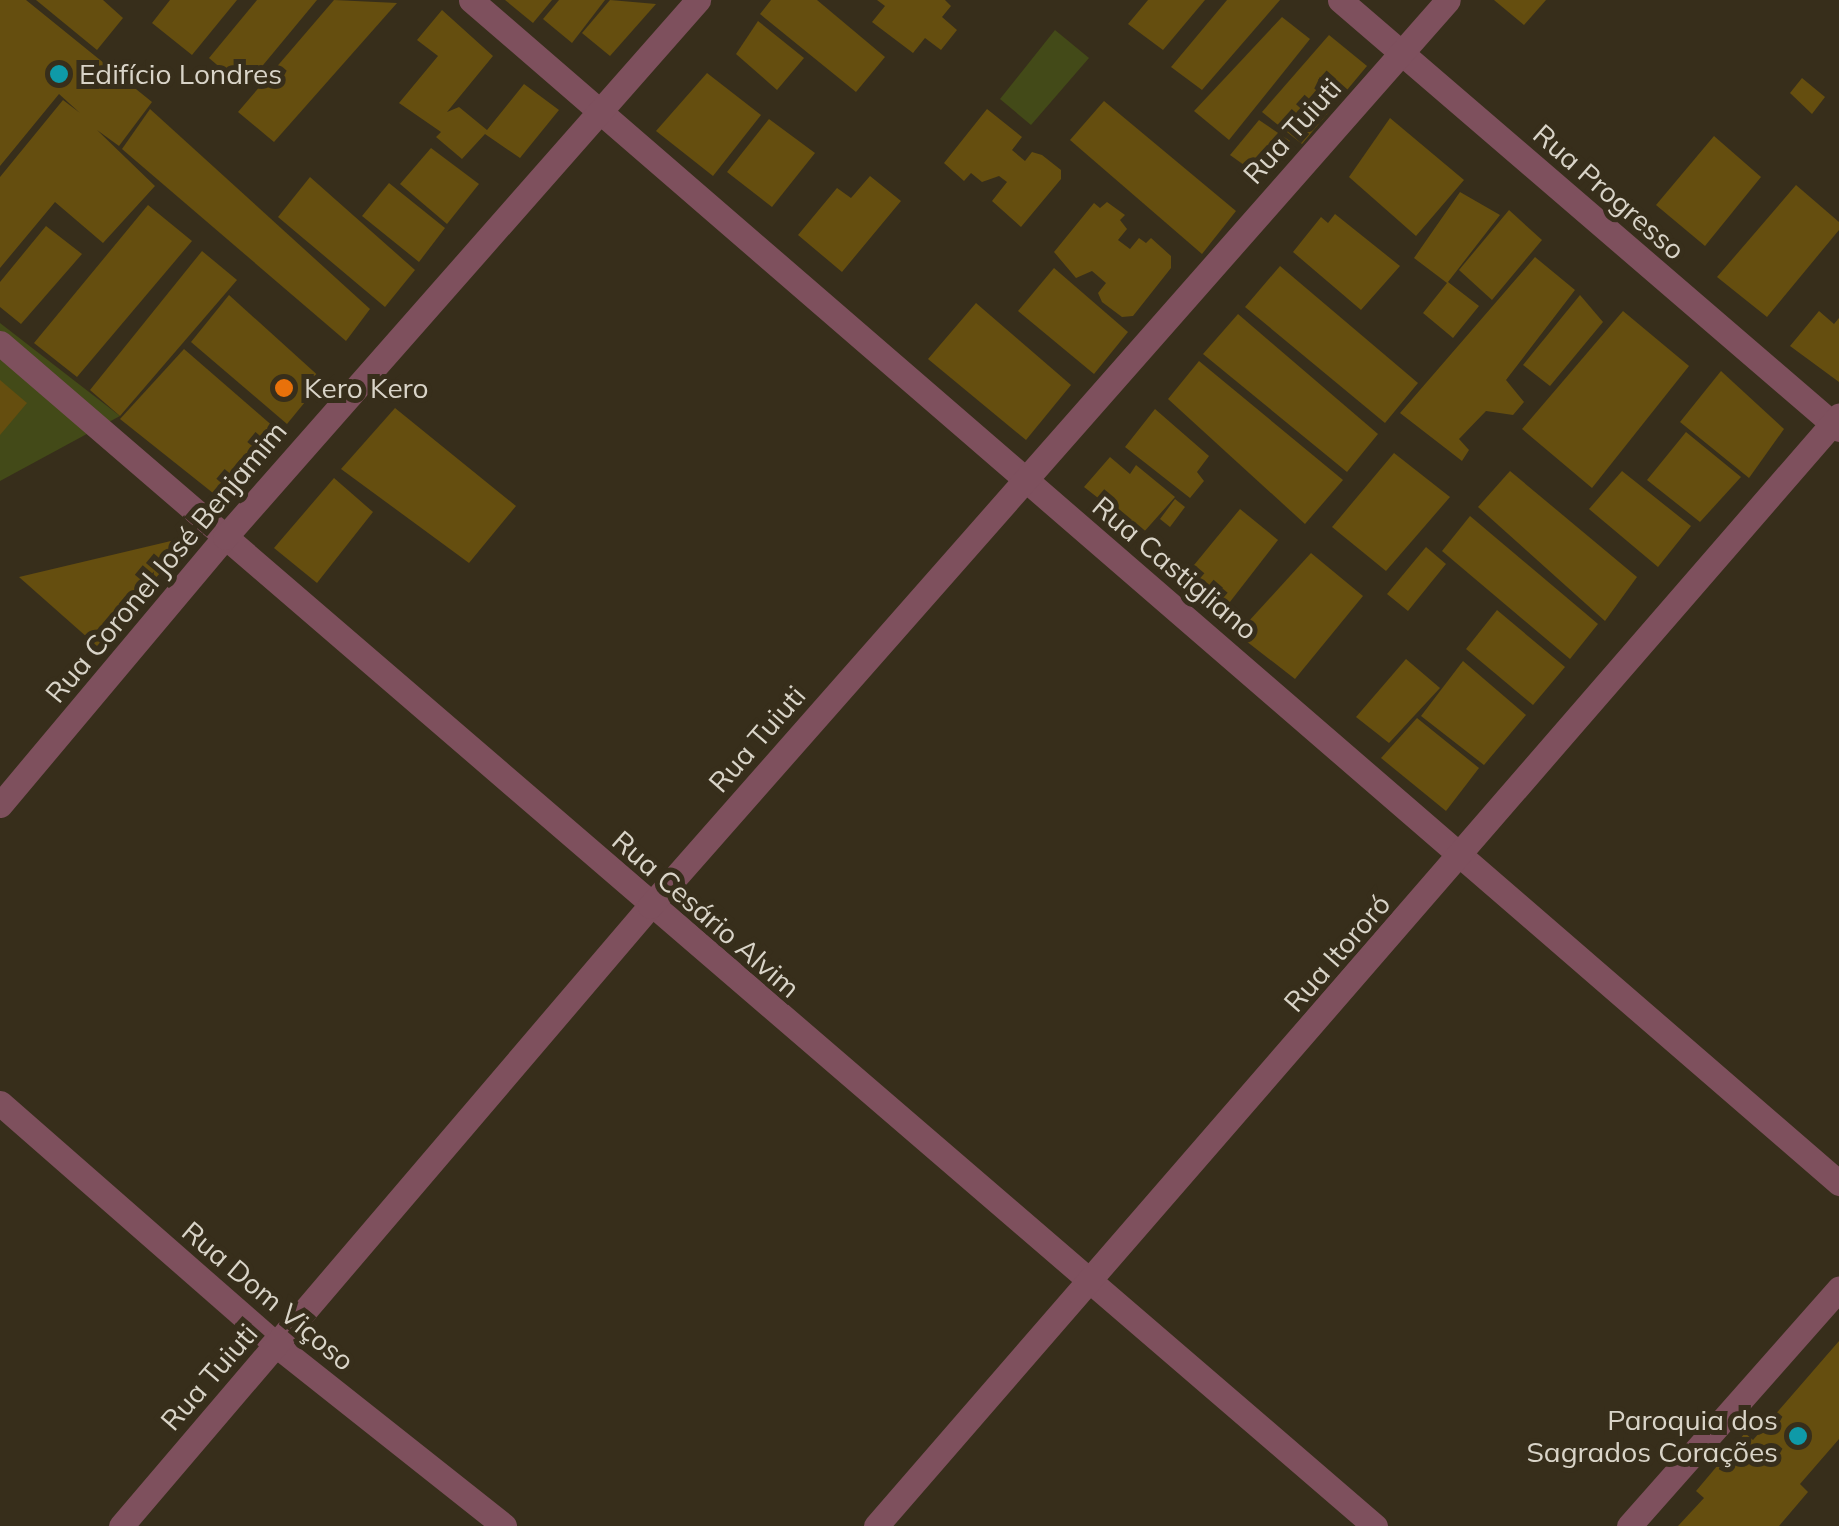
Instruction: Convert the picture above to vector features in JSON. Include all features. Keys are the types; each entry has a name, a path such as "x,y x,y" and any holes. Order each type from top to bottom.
{"street":[{"name":"Rua Castigliano","path":"472,0 1839,1182"},
{"name":"Rua Coronel José Benjamim","path":"0,805 224,537 698,0"},
{"name":"Rua Progresso","path":"1340,0 1837,423"},
{"name":"Rua Tuiuti","path":"120,1526 650,906 1448,0"},
{"name":"Rua Cesário Alvim","path":"0,343 1375,1526"},
{"name":"Rua Itororó","path":"876,1526 1837,423"},
{"name":"Rua Dom Viçoso","path":"0,1103 276,1345 504,1526"},
{"path":"1629,1526 1839,1290"}],"green space":[{"path":"1055,30 1089,58 1031,125 1000,99"},
{"path":"0,323 120,416 0,481"}],"building":[{"path":"0,0 26,0 152,102 119,146 97,130 155,186 103,243 55,202 0,268 0,177 63,100 80,113 59,94 0,166"},
{"path":"36,0 103,0 123,18 97,50"},
{"path":"170,0 237,0 192,55 152,23"},
{"path":"257,0 317,0 244,88 209,58"},
{"path":"334,0 397,3 274,142 238,112"},
{"path":"505,0 552,0 533,23"},
{"path":"559,0 605,0 572,43 543,19"},
{"path":"610,0 656,4 610,56 582,33"},
{"path":"771,0 817,0 885,57 856,92 760,14"},
{"path":"877,0 945,0 951,6 942,17 957,30 941,50 925,38 913,53 872,22 885,6"},
{"path":"1148,0 1205,0 1163,50 1128,24"},
{"path":"1227,0 1280,0 1202,90 1171,67"},
{"path":"1494,0 1546,0 1524,25"},
{"path":"442,10 493,56 447,112 459,107 487,130 524,84 559,110 520,158 485,134 462,159 436,137 441,132 399,103 438,56 417,40"},
{"path":"1282,17 1310,39 1229,140 1194,111"},
{"path":"758,21 804,58 777,90 736,54"},
{"path":"1329,35 1367,66 1302,144 1262,112"},
{"path":"707,73 761,115 713,176 656,131"},
{"path":"1802,78 1825,97 1812,114 1790,93"},
{"path":"1104,101 1236,211 1202,254 1070,140"},
{"path":"150,109 370,309 346,341 122,149"},
{"path":"987,109 1022,137 1012,150 1025,161 1032,152 1061,170 1061,179 1021,227 992,201 1007,182 999,176 982,182 971,173 964,181 944,163"},
{"path":"1390,118 1464,180 1416,236 1349,177"},
{"path":"769,119 815,153 772,207 727,172"},
{"path":"1259,120 1290,141 1258,175 1230,155"},
{"path":"1714,136 1761,177 1705,246 1656,205"},
{"path":"431,148 479,184 447,224 400,184"},
{"path":"870,176 901,201 842,272 798,235 837,188 851,198"},
{"path":"310,177 415,270 385,307 278,217"},
{"path":"389,183 445,228 419,262 362,216"},
{"path":"1796,185 1839,222 1839,230 1767,317 1717,277"},
{"path":"1460,192 1500,215 1448,282 1479,306 1453,338 1423,313 1447,283 1414,258"},
{"path":"1107,202 1125,215 1120,220 1127,229 1118,240 1130,249 1139,238 1146,243 1151,238 1171,256 1171,268 1133,316 1122,317 1102,302 1098,293 1106,283 1092,271 1076,278 1054,252 1094,203 1100,208"},
{"path":"148,205 192,241 77,377 34,343"},
{"path":"1509,210 1542,240 1492,300 1459,270"},
{"path":"1335,214 1400,266 1361,310 1293,252 1321,217 1328,223"},
{"path":"46,226 82,254 21,324 0,307 0,282"},
{"path":"202,251 237,280 120,416 90,390"},
{"path":"1535,257 1575,290 1506,380 1524,402 1513,415 1486,411 1459,439 1469,450 1462,461 1400,413"},
{"path":"1280,266 1418,383 1385,423 1245,307"},
{"path":"1054,268 1128,332 1094,374 1018,311"},
{"path":"229,295 323,380 287,424 191,342"},
{"path":"1580,295 1603,322 1550,386 1523,365"},
{"path":"976,303 1071,385 1026,440 928,359"},
{"path":"1623,311 1689,366 1592,488 1522,429"},
{"path":"1819,311 1834,324 1839,318 1839,382 1790,346"},
{"path":"1238,314 1378,434 1347,472 1203,354"},
{"path":"184,349 275,428 218,497 120,419"},
{"path":"1199,361 1343,480 1305,524 1168,399"},
{"path":"1721,371 1784,429 1749,478 1680,422"},
{"path":"0,380 27,403 0,435"},
{"path":"395,408 516,506 469,563 341,469"},
{"path":"1155,409 1209,456 1197,472 1204,481 1190,498 1125,447"},
{"path":"1686,432 1741,477 1700,522 1647,480"},
{"path":"1394,453 1450,497 1386,571 1332,527"},
{"path":"1110,457 1130,474 1136,465 1175,497 1143,533 1084,487"},
{"path":"1510,471 1637,577 1605,621 1478,507"},
{"path":"1622,471 1691,526 1658,567 1589,509"},
{"path":"334,478 373,512 317,583 274,548"},
{"path":"1175,499 1185,507 1170,527 1160,519"},
{"path":"1240,509 1278,540 1226,607 1185,576"},
{"path":"1470,516 1598,624 1570,659 1442,551"},
{"path":"192,536 97,646 19,577"},
{"path":"1426,547 1446,564 1408,611 1387,594"},
{"path":"1311,553 1363,596 1295,679 1237,634"},
{"path":"1497,610 1565,667 1533,705 1466,649"},
{"path":"1406,659 1440,688 1389,743 1356,717"},
{"path":"1463,661 1526,715 1484,765 1421,716"},
{"path":"1417,718 1479,768 1446,811 1381,758"},
{"name":"Paroquia dos Sagrados Corações","path":"1839,1341 1839,1439 1800,1484 1808,1492 1779,1526 1678,1526 1704,1498 1696,1491 1745,1433 1753,1440"}],"place":[{"name":"Edifício Londres","path":"59,74"},
{"name":"Kero Kero","path":"284,388"},
{"name":"Paroquia dos Sagrados Corações","path":"1798,1436"}]}
